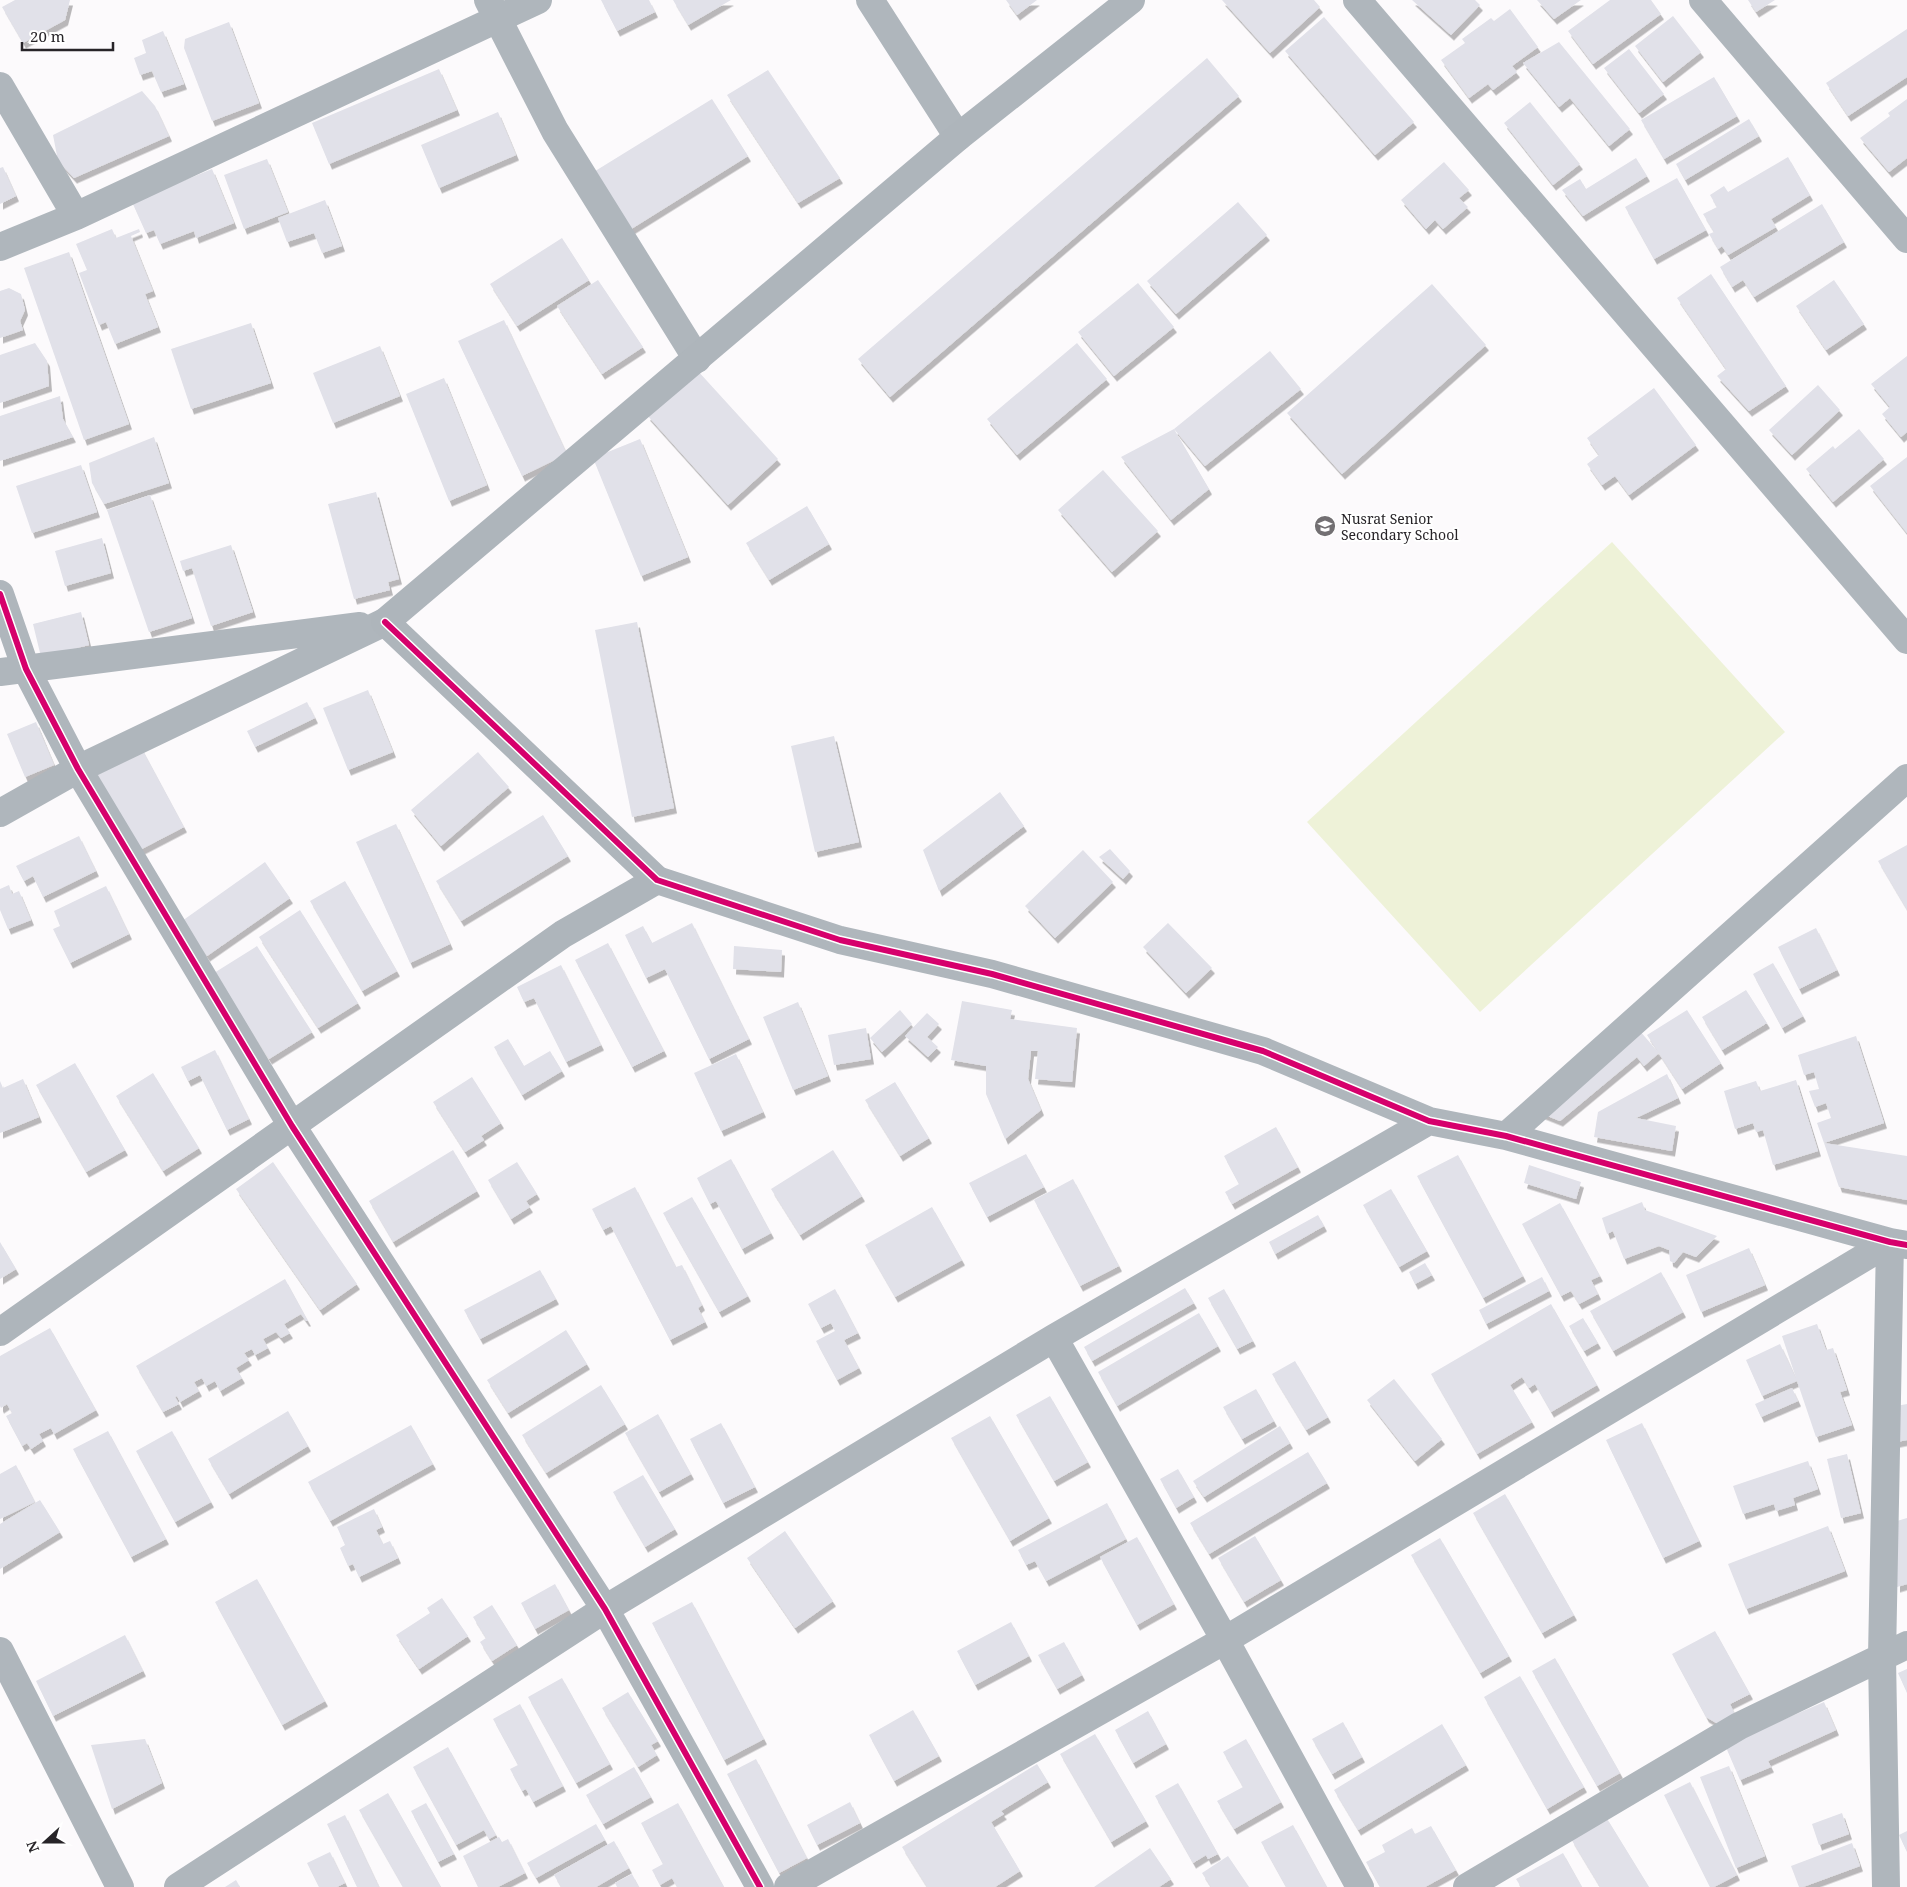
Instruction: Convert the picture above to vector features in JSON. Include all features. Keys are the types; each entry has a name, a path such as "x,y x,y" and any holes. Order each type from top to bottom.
{"street":[{"path":"0,247 76,216 492,9 538,0"},
{"path":"870,0 958,137"},
{"path":"0,814 78,769 385,622 958,137 1131,0"},
{"path":"1357,0 1907,640"},
{"path":"1703,0 1907,238"},
{"path":"492,9 555,131 697,359"},
{"path":"0,86 76,216"},
{"path":"0,594 13,670 78,769 292,1126 605,1609 760,1887"},
{"path":"13,670 385,622"},
{"path":"385,622 657,880 840,940 992,974 1263,1051 1429,1121 1506,1136 1898,1243"},
{"path":"1506,1136 1907,778"},
{"path":"0,1332 563,934 657,880"},
{"path":"178,1887 605,1609 1054,1338 1429,1121"},
{"path":"788,1887 1225,1640 1898,1243"},
{"path":"1886,1887 1882,1657 1898,1243"},
{"path":"1054,1338 1225,1640 1360,1887"},
{"path":"1467,1887 1739,1726 1907,1645"},
{"path":"0,1651 120,1887"}],"green space":[{"path":"1612,542 1785,732 1480,1012 1307,822"}],"building":[{"path":"15,0 70,0 65,20 23,43 2,7"},
{"path":"601,0 649,0 655,12 617,31"},
{"path":"673,0 731,0 688,25"},
{"path":"1006,0 1037,0 1017,15"},
{"path":"1222,0 1314,0 1320,7 1270,53"},
{"path":"1412,0 1475,0 1480,5 1451,35"},
{"path":"1537,0 1581,0 1554,19"},
{"path":"1610,0 1651,0 1661,14 1593,64 1568,31"},
{"path":"1748,0 1775,0 1756,12"},
{"path":"1510,9 1538,47 1512,66 1517,72 1493,90 1488,84 1469,98 1441,60 1465,43 1462,39 1491,18 1494,21"},
{"path":"1673,16 1701,52 1663,82 1635,46"},
{"path":"1324,17 1414,122 1375,155 1285,51"},
{"path":"229,22 259,103 212,121 184,48 185,39"},
{"path":"1907,29 1907,77 1848,116 1826,83"},
{"path":"163,31 184,84 161,92 152,71 140,75 134,58 146,53 142,40"},
{"path":"1559,42 1630,129 1609,146 1570,98 1559,107 1523,63"},
{"path":"1629,49 1664,94 1639,113 1604,68"},
{"path":"1207,58 1239,96 890,397 858,359"},
{"path":"439,69 457,110 329,164 312,123"},
{"path":"768,70 840,178 798,203 727,95"},
{"path":"1714,77 1737,116 1664,159 1641,120"},
{"path":"142,91 155,106 169,136 74,178 58,161 53,135"},
{"path":"712,99 748,156 628,231 592,173"},
{"path":"1907,99 1907,158 1889,172 1860,138 1890,116 1888,113"},
{"path":"1530,102 1580,164 1553,185 1504,123"},
{"path":"498,112 516,155 439,188 421,145"},
{"path":"1749,119 1759,136 1685,180 1676,164"},
{"path":"1788,157 1810,195 1771,219 1776,227 1728,255 1722,246 1718,249 1709,234 1714,232 1703,214 1717,207 1710,195 1724,186 1728,192"},
{"path":"1636,158 1647,176 1583,216 1562,190 1580,179 1586,189"},
{"path":"267,159 288,212 244,229 224,175"},
{"path":"1444,162 1469,190 1459,198 1468,207 1443,229 1435,220 1426,229 1401,200"},
{"path":"3,167 16,196 0,204 0,168"},
{"path":"212,169 234,223 196,238 194,231 160,244 154,230 146,233 132,202"},
{"path":"1677,178 1706,230 1654,259 1625,207"},
{"path":"325,200 342,246 322,253 314,233 287,242 278,218"},
{"path":"1238,202 1267,235 1176,314 1147,281"},
{"path":"1822,204 1844,242 1754,297 1743,280 1732,287 1720,267"},
{"path":"112,229 116,238 139,229 140,232 131,236 153,291 145,294 158,327 115,344 106,322 99,325 79,273 87,270 76,244"},
{"path":"562,238 589,280 517,326 490,284"},
{"path":"69,252 129,424 84,440 24,268"},
{"path":"1711,274 1786,386 1749,411 1717,376 1726,369 1677,298"},
{"path":"598,280 643,347 602,374 557,306"},
{"path":"1834,280 1864,324 1826,350 1796,306"},
{"path":"1138,283 1174,327 1114,376 1078,332"},
{"path":"1432,284 1486,345 1342,474 1287,413"},
{"path":"9,288 21,294 25,310 20,321 23,330 0,338 0,291"},
{"path":"504,320 567,454 522,476 458,341"},
{"path":"251,323 271,383 191,409 171,349"},
{"path":"35,343 47,361 49,386 0,403 0,355"},
{"path":"1077,343 1107,379 1017,455 987,419"},
{"path":"380,346 400,396 333,423 313,373"},
{"path":"1270,351 1301,389 1205,466 1174,429"},
{"path":"1907,356 1907,432 1901,437 1882,414 1890,407 1871,384"},
{"path":"697,370 778,459 728,505 647,415"},
{"path":"444,378 487,485 449,501 406,394"},
{"path":"1818,385 1840,410 1792,455 1769,430"},
{"path":"1654,388 1696,445 1629,495 1615,476 1602,485 1587,464 1599,455 1587,438"},
{"path":"60,396 63,419 73,437 0,461 0,416"},
{"path":"1174,429 1209,489 1171,520 1121,457"},
{"path":"1859,429 1884,459 1833,502 1806,469 1833,446 1835,449"},
{"path":"154,437 169,483 104,504 92,483 89,463"},
{"path":"640,439 688,557 641,576 593,458"},
{"path":"1907,457 1907,533 1870,486"},
{"path":"81,465 97,512 32,533 16,486"},
{"path":"1103,470 1158,531 1112,572 1058,510"},
{"path":"376,492 399,579 388,582 390,590 354,599 328,504"},
{"path":"150,495 192,618 149,632 107,510"},
{"path":"807,506 829,544 769,580 746,543"},
{"path":"102,538 111,573 65,586 55,551"},
{"path":"231,545 253,612 211,626 192,568 183,571 180,561"},
{"path":"81,612 89,645 41,657 33,624"},
{"path":"637,622 674,808 632,817 595,630"},
{"path":"368,690 393,752 348,770 323,708"},
{"path":"307,702 315,718 255,747 247,731"},
{"path":"36,722 54,765 25,777 7,734"},
{"path":"834,736 859,842 815,852 791,746"},
{"path":"141,747 184,827 136,852 90,765"},
{"path":"478,752 509,787 441,846 411,810"},
{"path":"1000,792 1024,826 939,891 923,850"},
{"path":"543,815 568,856 461,921 436,881"},
{"path":"396,824 450,944 410,963 356,842"},
{"path":"79,836 96,871 43,897 33,876 24,881 16,866"},
{"path":"1907,845 1907,910 1878,861"},
{"path":"1110,849 1130,871 1123,879 1099,857"},
{"path":"1083,850 1113,882 1055,938 1025,906"},
{"path":"265,862 290,898 207,956 182,921"},
{"path":"345,881 397,971 362,991 310,901"},
{"path":"9,885 12,894 19,891 31,920 8,929 0,910 0,889"},
{"path":"106,886 129,934 70,963 53,929 60,926 54,911"},
{"path":"300,910 358,1003 318,1028 259,937"},
{"path":"692,923 749,1039 709,1059 665,969 646,978 625,935 643,926 652,943"},
{"path":"1168,923 1212,968 1186,993 1143,947"},
{"path":"1816,928 1837,970 1799,989 1778,947"},
{"path":"608,943 664,1051 632,1067 575,960"},
{"path":"257,946 312,1032 269,1059 214,973"},
{"path":"734,946 782,950 781,972 733,969"},
{"path":"1773,963 1803,1016 1782,1028 1753,974"},
{"path":"561,965 601,1045 566,1062 534,998 524,1002 517,987"},
{"path":"1746,990 1767,1023 1722,1050 1702,1017"},
{"path":"962,1001 1012,1010 1010,1019 1077,1028 1072,1082 1035,1079 1038,1051 1031,1051 1028,1079 1041,1110 1005,1139 986,1094 986,1066 951,1060"},
{"path":"798,1002 828,1076 793,1090 763,1017"},
{"path":"900,1010 912,1024 882,1052 870,1038"},
{"path":"1687,1010 1721,1063 1682,1089 1647,1035"},
{"path":"927,1013 939,1024 927,1037 938,1047 928,1057 905,1036"},
{"path":"866,1028 871,1059 834,1065 828,1035"},
{"path":"1639,1030 1659,1053 1644,1066 1637,1057 1560,1121 1540,1113"},
{"path":"1856,1036 1884,1123 1824,1143 1817,1123 1831,1118 1826,1103 1815,1107 1809,1091 1819,1089 1814,1072 1804,1075 1798,1055"},
{"path":"508,1039 524,1066 550,1051 562,1071 522,1095 494,1047"},
{"path":"215,1050 249,1119 227,1130 200,1075 188,1081 181,1067"},
{"path":"736,1054 763,1112 721,1131 694,1073"},
{"path":"75,1063 125,1150 86,1172 36,1085"},
{"path":"153,1073 199,1148 163,1171 116,1096"},
{"path":"1667,1074 1678,1098 1636,1118 1676,1126 1672,1151 1594,1137 1598,1112"},
{"path":"472,1077 501,1123 481,1136 484,1140 465,1152 433,1102"},
{"path":"23,1079 39,1117 0,1133 0,1081 3,1088"},
{"path":"1796,1080 1818,1151 1773,1165 1763,1130 1756,1132 1753,1123 1735,1129 1724,1091 1756,1081 1760,1091"},
{"path":"895,1082 929,1138 900,1156 865,1100"},
{"path":"1276,1127 1298,1167 1232,1204 1225,1192 1239,1184 1224,1156"},
{"path":"1824,1143 1907,1156 1907,1200 1839,1187"},
{"path":"453,1150 477,1191 393,1242 369,1201"},
{"path":"833,1150 862,1196 800,1235 771,1189"},
{"path":"1026,1154 1044,1187 987,1217 969,1183"},
{"path":"1458,1155 1523,1276 1483,1298 1417,1176"},
{"path":"731,1159 771,1233 742,1249 716,1201 710,1204 697,1178"},
{"path":"273,1162 357,1284 320,1310 236,1189"},
{"path":"517,1162 537,1194 526,1201 530,1207 511,1219 488,1180"},
{"path":"1529,1165 1581,1182 1576,1199 1524,1183"},
{"path":"1073,1179 1119,1266 1080,1286 1034,1200"},
{"path":"635,1187 676,1267 682,1265 702,1305 698,1308 705,1322 670,1340 611,1226 603,1230 592,1209"},
{"path":"1391,1189 1427,1251 1399,1267 1363,1205"},
{"path":"692,1197 748,1296 719,1312 663,1213"},
{"path":"1642,1202 1645,1210 1717,1236 1696,1257 1683,1252 1674,1263 1670,1261 1669,1250 1659,1246 1624,1259 1613,1231 1607,1234 1602,1218"},
{"path":"1560,1203 1600,1276 1591,1280 1598,1294 1579,1304 1571,1291 1561,1296 1522,1224"},
{"path":"932,1207 962,1260 895,1297 865,1245"},
{"path":"1318,1215 1324,1226 1275,1254 1269,1242"},
{"path":"0,1242 16,1269 0,1279"},
{"path":"1749,1248 1765,1285 1701,1312 1686,1275"},
{"path":"1425,1263 1432,1275 1415,1284 1409,1272"},
{"path":"540,1270 556,1299 480,1339 464,1310"},
{"path":"1661,1272 1683,1312 1613,1351 1590,1311"},
{"path":"1542,1277 1549,1291 1486,1324 1479,1310"},
{"path":"285,1279 308,1321 301,1314 284,1324 290,1333 281,1338 276,1332 263,1339 268,1348 255,1355 252,1349 244,1353 249,1360 236,1368 242,1378 220,1391 215,1381 206,1386 202,1378 194,1382 199,1391 180,1402 177,1396 175,1397 179,1404 163,1412 136,1366"},
{"path":"1185,1288 1194,1303 1092,1361 1084,1347"},
{"path":"835,1289 858,1333 844,1340 859,1368 837,1380 816,1341 835,1331 831,1323 821,1328 808,1304"},
{"path":"1224,1289 1253,1341 1237,1349 1208,1298"},
{"path":"1551,1304 1597,1385 1551,1412 1535,1384 1529,1388 1522,1377 1510,1385 1532,1422 1477,1454 1431,1374"},
{"path":"1199,1313 1218,1346 1117,1406 1098,1372"},
{"path":"1583,1318 1598,1343 1584,1351 1569,1326"},
{"path":"1817,1324 1826,1350 1833,1348 1847,1390 1840,1392 1852,1425 1816,1437 1797,1381 1762,1396 1746,1360 1780,1344 1796,1378 1782,1336"},
{"path":"50,1328 96,1410 54,1434 51,1428 39,1434 43,1441 31,1449 27,1443 22,1446 6,1416 12,1413 7,1404 1,1408 0,1406 0,1356"},
{"path":"566,1330 587,1364 508,1413 487,1380"},
{"path":"1295,1361 1328,1417 1306,1430 1272,1374"},
{"path":"1394,1379 1442,1439 1415,1461 1367,1400"},
{"path":"601,1385 625,1424 546,1473 522,1435"},
{"path":"1792,1388 1798,1401 1761,1417 1755,1404"},
{"path":"1256,1389 1274,1421 1242,1439 1223,1407"},
{"path":"1050,1396 1088,1462 1054,1481 1016,1415"},
{"path":"1907,1404 1907,1440 1897,1442 1896,1406"},
{"path":"288,1411 308,1446 229,1494 208,1459"},
{"path":"658,1414 691,1474 659,1492 625,1433"},
{"path":"990,1416 1049,1518 1010,1541 951,1438"},
{"path":"721,1423 755,1487 723,1503 690,1439"},
{"path":"1642,1423 1699,1541 1663,1558 1606,1440"},
{"path":"411,1425 433,1464 330,1521 308,1482"},
{"path":"1280,1426 1290,1443 1204,1497 1193,1481"},
{"path":"108,1431 166,1539 131,1557 73,1449"},
{"path":"172,1431 211,1502 175,1522 136,1451"},
{"path":"1308,1452 1327,1483 1209,1554 1190,1523"},
{"path":"1847,1454 1861,1513 1841,1518 1827,1459"},
{"path":"1808,1461 1818,1489 1793,1498 1795,1505 1776,1511 1774,1504 1743,1514 1733,1486"},
{"path":"16,1465 35,1502 0,1519 0,1474"},
{"path":"1178,1469 1194,1497 1176,1508 1160,1479"},
{"path":"643,1475 675,1529 645,1547 613,1492"},
{"path":"1505,1494 1574,1615 1542,1633 1473,1513"},
{"path":"40,1500 60,1532 0,1569 0,1524"},
{"path":"1107,1503 1126,1539 1046,1581 1035,1561 1026,1565 1018,1550"},
{"path":"374,1509 382,1527 376,1530 383,1544 390,1541 398,1558 359,1577 353,1564 348,1566 340,1548 345,1545 337,1527"},
{"path":"1907,1518 1907,1584 1897,1587 1897,1521"},
{"path":"1828,1526 1845,1571 1746,1609 1728,1564"},
{"path":"785,1531 833,1601 795,1628 747,1558"},
{"path":"1255,1536 1281,1580 1244,1602 1218,1558"},
{"path":"1137,1537 1174,1604 1137,1625 1100,1557"},
{"path":"1440,1538 1509,1656 1480,1673 1411,1555"},
{"path":"257,1579 325,1701 282,1725 215,1602"},
{"path":"555,1584 569,1610 535,1629 521,1603"},
{"path":"442,1598 468,1636 419,1669 396,1635 430,1613 427,1608"},
{"path":"692,1602 764,1739 724,1760 652,1623"},
{"path":"492,1605 517,1645 492,1661 480,1642 486,1638 473,1617"},
{"path":"1011,1622 1029,1656 975,1685 957,1651"},
{"path":"1715,1631 1750,1694 1730,1704 1735,1715 1718,1724 1706,1717 1672,1654"},
{"path":"125,1635 143,1671 53,1716 36,1681"},
{"path":"1064,1642 1082,1675 1057,1689 1038,1655"},
{"path":"1555,1658 1620,1773 1597,1786 1532,1671"},
{"path":"1907,1669 1907,1693 1898,1673"},
{"path":"1520,1676 1584,1787 1547,1809 1484,1697"},
{"path":"562,1678 610,1764 576,1783 528,1697"},
{"path":"628,1692 658,1741 651,1745 657,1755 638,1767 602,1708"},
{"path":"1824,1702 1836,1730 1768,1761 1771,1767 1740,1780 1725,1745"},
{"path":"520,1704 563,1786 533,1802 526,1789 522,1791 510,1769 518,1765 493,1719"},
{"path":"913,1710 939,1756 894,1781 869,1735"},
{"path":"1148,1711 1166,1744 1133,1763 1115,1730"},
{"path":"1343,1722 1362,1757 1332,1774 1312,1739"},
{"path":"1442,1724 1466,1765 1358,1830 1334,1790"},
{"path":"1095,1734 1146,1821 1111,1842 1060,1754"},
{"path":"145,1739 162,1783 112,1809 91,1745"},
{"path":"1246,1739 1281,1802 1234,1829 1217,1801 1243,1787 1223,1752"},
{"path":"448,1747 496,1835 489,1839 484,1830 456,1845 413,1767"},
{"path":"756,1759 807,1858 779,1873 727,1774"},
{"path":"1037,1764 1048,1782 1001,1811 1004,1814 991,1822 1020,1871 995,1887 927,1887 902,1847"},
{"path":"1729,1766 1765,1856 1736,1868 1700,1777"},
{"path":"634,1767 651,1797 603,1824 586,1795"},
{"path":"1690,1782 1737,1875 1714,1887 1710,1887 1664,1795"},
{"path":"1178,1783 1218,1854 1208,1859 1206,1855 1193,1863 1155,1796"},
{"path":"388,1793 441,1887 403,1887 359,1810"},
{"path":"850,1802 860,1823 817,1845 807,1825"},
{"path":"426,1803 454,1854 438,1862 411,1811"},
{"path":"678,1803 724,1887 677,1887 672,1878 660,1885 652,1870 663,1864 641,1823"},
{"path":"1842,1813 1849,1834 1819,1845 1812,1824"},
{"path":"345,1815 379,1887 357,1887 327,1824"},
{"path":"1606,1817 1649,1887 1600,1887 1571,1839"},
{"path":"596,1824 605,1840 536,1878 527,1863"},
{"path":"1293,1825 1327,1887 1286,1887 1261,1842"},
{"path":"1431,1826 1456,1870 1425,1887 1380,1887 1366,1862 1385,1852 1382,1845 1412,1828 1415,1834"},
{"path":"1907,1831 1907,1852 1899,1835"},
{"path":"499,1837 502,1842 508,1839 525,1873 498,1887 478,1887 463,1856"},
{"path":"614,1841 629,1868 596,1887 561,1887 554,1875"},
{"path":"1852,1843 1860,1866 1799,1887 1791,1866"},
{"path":"1150,1848 1171,1879 1159,1887 1094,1887"},
{"path":"330,1852 345,1883 337,1887 319,1887 307,1863"},
{"path":"1563,1853 1582,1887 1521,1887 1516,1879"},
{"path":"1228,1856 1249,1887 1211,1887 1202,1873"},
{"path":"632,1874 639,1887 617,1887 615,1883"},
{"path":"236,1880 240,1887 225,1887"}],"cycle path":[{"path":"0,594 26,669 78,769 292,1126 605,1609 760,1887"},
{"path":"385,622 657,880 840,940 992,974 1263,1051 1429,1121 1506,1136 1890,1242 1907,1245"}],"place":[{"name":"Nusrat Senior Secondary School","path":"1325,526"}]}
